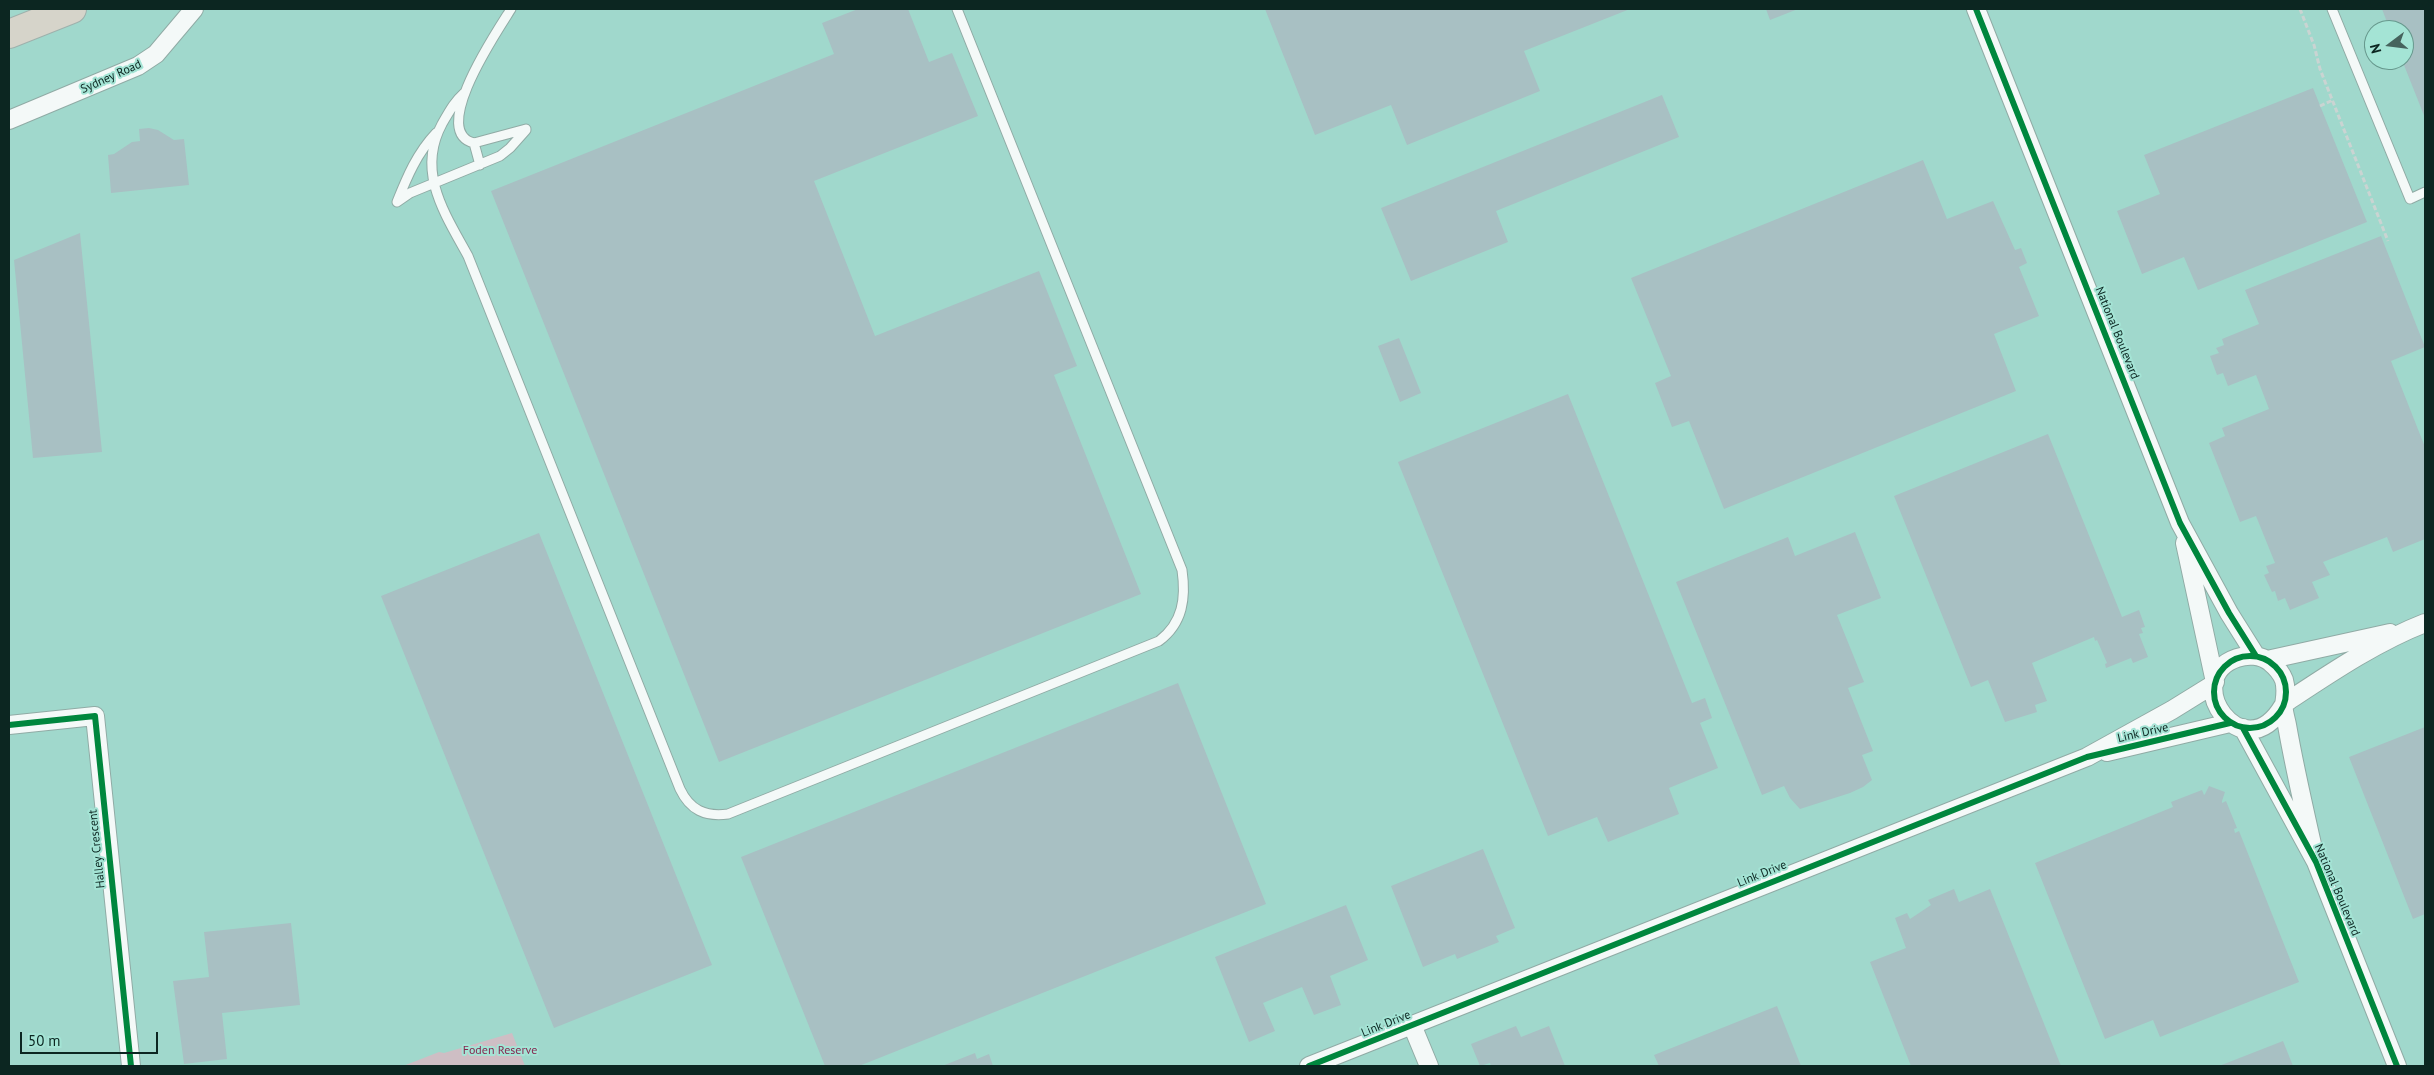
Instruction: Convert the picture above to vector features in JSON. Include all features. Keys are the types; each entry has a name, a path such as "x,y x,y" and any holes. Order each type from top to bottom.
{"highway":[{"path":"9,34 72,9"}],"street":[{"name":"Sydney Road","path":"9,120 138,66 156,54 194,9"},
{"name":"National Boulevard","path":"1976,9 2180,523 2229,613 2261,658"},
{"name":"National Boulevard","path":"2180,523 2214,683"},
{"path":"2261,658 2276,668 2283,678 2286,690 2284,705 2277,717 2256,729 2237,726 2222,716 2216,706 2213,695 2214,683 2226,664 2235,658 2261,658 2418,626"},
{"path":"2284,705 2329,674 2418,626"},
{"name":"Link Drive","path":"1308,1066 2087,757 2172,710 2214,683"},
{"name":"National Boulevard","path":"2284,705 2294,766 2316,862"},
{"name":"Halley Crescent","path":"9,725 95,716 131,1066"},
{"name":"National Boulevard","path":"2237,726 2253,749 2316,862 2397,1066"},
{"name":"Link Drive","path":"2087,757 2237,726"},
{"path":"1412,1025 1428,1066"}],"lane":[{"path":"439,130 424,146 407,177 397,202 410,193 500,156 510,148 526,129 474,143 467,142 461,135 458,126 459,110 464,93 511,9"},
{"path":"464,93 453,103 433,146 430,164 433,184 442,208 468,256 680,789 685,799 701,813 714,816 728,814 1160,640 1169,633 1183,606 1185,588 1182,570 957,9"},
{"path":"2332,9 2410,199 2425,192"},
{"path":"474,143 480,165"}],"path":[{"path":"2300,9 2388,241"},
{"path":"2320,106 2333,100"}],"shaded area":[{"path":"9,9 2425,9 2425,1066 9,1066"}],"green space":[{"name":"Foden Reserve","path":"512,1033 525,1066 403,1066 439,1052 444,1053"}],"building":[{"path":"858,9 908,9 929,62 952,53 978,116 814,181 875,336 1039,271 1077,366 1054,375 1141,594 719,762 491,191 834,54 822,23"},
{"path":"1265,9 1630,9 1524,51 1540,91 1407,145 1391,105 1315,135"},
{"path":"1766,9 1798,9 1770,20"},
{"path":"2382,9 2425,9 2425,118 2406,70 2414,70 2414,20 2386,20"},
{"path":"2313,88 2367,222 2198,290 2184,257 2142,274 2117,211 2160,194 2144,155"},
{"path":"1662,95 1679,137 1496,211 1508,242 1411,281 1381,208"},
{"path":"149,128 158,130 174,140 184,139 189,185 111,193 108,155 114,154 132,142 140,141 139,129"},
{"path":"1923,160 1947,219 1993,201 2015,250 2021,248 2027,263 2019,267 2039,316 1994,334 2016,391 1724,509 1689,421 1672,427 1655,383 1671,376 1631,278"},
{"path":"80,233 102,452 33,458 14,260"},
{"path":"2381,236 2425,347 2391,361 2425,447 2425,539 2393,552 2387,537 2323,562 2330,575 2312,582 2319,598 2290,610 2285,598 2278,601 2275,591 2272,592 2264,575 2269,573 2266,566 2275,563 2256,516 2240,522 2209,443 2225,436 2222,428 2269,409 2256,375 2228,386 2223,373 2217,375 2210,356 2219,353 2216,348 2224,345 2222,339 2259,324 2245,290"},
{"path":"1399,338 1421,393 1400,402 1378,346"},
{"path":"1568,394 1692,703 1705,698 1712,718 1700,723 1718,768 1669,788 1679,814 1608,842 1597,817 1548,836 1398,462"},
{"path":"2048,434 2122,617 2139,610 2145,627 2141,628 2143,633 2139,634 2148,657 2133,663 2131,658 2106,668 2105,664 2107,663 2094,637 2032,663 2047,701 2035,705 2037,712 2005,722 1988,680 1971,687 1894,496"},
{"path":"1855,532 1881,598 1837,615 1864,682 1848,688 1873,751 1862,755 1872,780 1850,793 1800,809 1790,798 1784,786 1762,795 1676,582 1788,537 1795,556"},
{"path":"539,533 712,965 554,1028 381,596"},
{"path":"1178,683 1266,904 859,1066 825,1066 741,857"},
{"path":"2425,727 2425,914 2413,919 2349,757"},
{"path":"2209,786 2225,792 2222,803 2226,801 2237,828 2234,829 2235,833 2239,831 2299,982 2160,1037 2153,1020 2105,1039 2035,863 2173,807 2171,802 2202,790 2204,795"},
{"path":"1483,849 1515,928 1496,936 1499,942 1457,959 1455,954 1423,967 1391,886"},
{"path":"1954,889 1959,902 1990,889 2061,1066 1911,1066 1870,962 1906,948 1895,918 1907,913 1910,919 1931,905 1928,900"},
{"path":"1346,905 1368,960 1330,976 1341,1005 1314,1015 1302,987 1263,1003 1275,1031 1249,1042 1215,957"},
{"path":"291,923 300,1005 222,1013 227,1059 184,1064 173,981 209,977 204,932"},
{"path":"1777,1006 1801,1066 1659,1066 1654,1055"},
{"path":"1516,1026 1521,1037 1549,1026 1565,1066 1491,1066 1490,1063 1480,1066 1471,1044"},
{"path":"2283,1041 2293,1066 2219,1066"},
{"path":"975,1053 977,1059 989,1054 993,1066 942,1066"}],"cycle path":[{"path":"1976,9 2180,523 2229,613 2256,656"},
{"path":"2257,656 2276,666 2284,678 2286,692 2284,706 2276,718 2264,726 2243,728 2224,718 2216,706 2214,685 2224,666 2236,658 2257,656"},
{"path":"9,725 95,716 131,1066"},
{"path":"1309,1066 2087,757 2230,723"},
{"path":"2243,728 2316,862 2397,1066"}]}
